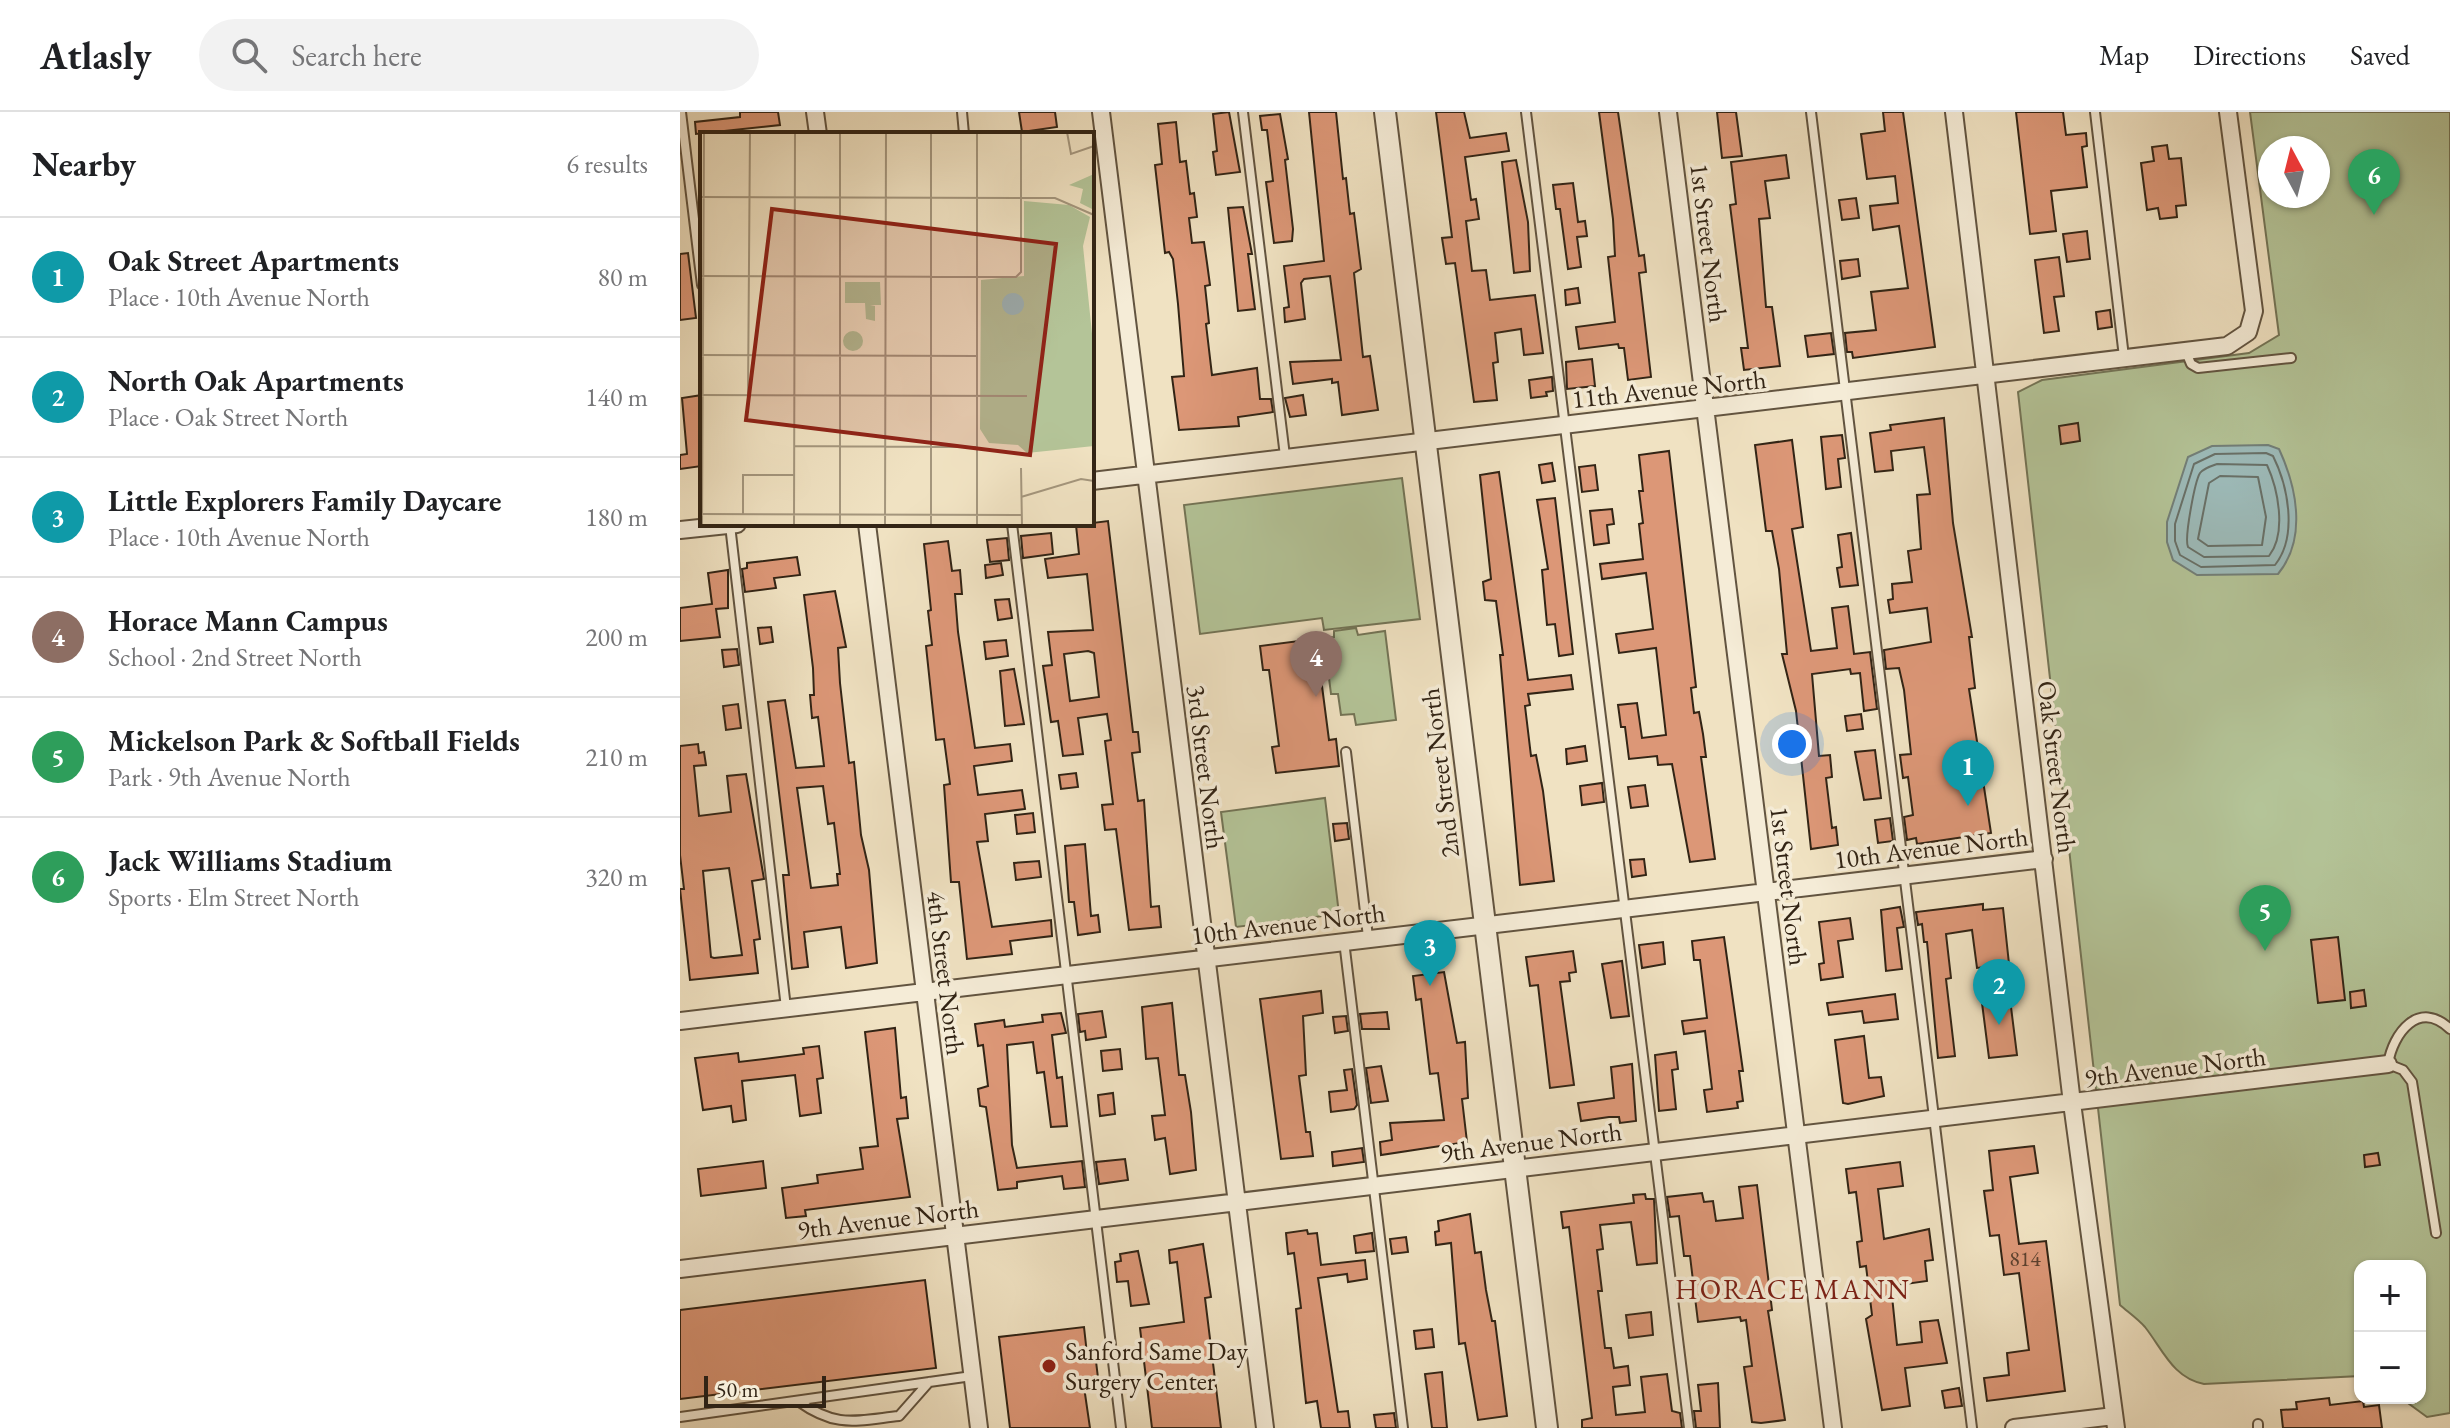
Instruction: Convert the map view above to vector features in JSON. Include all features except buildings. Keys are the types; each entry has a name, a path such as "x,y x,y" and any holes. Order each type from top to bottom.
{"street":[{"path":"815,112 818,132"},
{"name":"3rd Street North","path":"1101,112 1265,1428"},
{"name":"2nd Street North","path":"1385,112 1547,1428"},
{"name":"1st Street North","path":"1668,112 1833,1428"},
{"name":"Oak Street North","path":"1954,112 2072,1103 2115,1422"},
{"name":"11th Avenue North","path":"1094,481 2227,346 2248,332 2254,311 2228,112"},
{"path":"680,530 713,526"},
{"name":"4th Street North","path":"867,526 979,1428"},
{"name":"10th Avenue North","path":"680,1021 2044,859"},
{"name":"9th Avenue North","path":"680,1269 2388,1064"},
{"path":"2014,1428 2115,1422"}],"lane":[{"path":"681,112 700,269"},
{"path":"962,112 964,132"},
{"path":"1243,112 1285,456"},
{"path":"1526,112 1689,1428"},
{"path":"1811,112 1972,1428"},
{"path":"2095,112 2124,358"},
{"path":"2185,351 2191,364 2198,368 2291,358"},
{"path":"730,526 786,1009"},
{"path":"1012,526 1121,1428"},
{"path":"1346,752 1368,937"},
{"path":"1344,941 1403,1428"},
{"path":"2436,1233 2415,1091 2403,1070 2388,1064 2404,1024 2416,1018 2429,1017 2441,1020 2450,1029"},
{"path":"680,1417 972,1376"},
{"path":"798,1401 820,1419 842,1423 899,1416 929,1382"}],"green space":[{"path":"2250,112 2450,112 2450,1413 2427,1417 2409,1404 2426,1404 2426,1260 2354,1260 2354,1376 2204,1384 2193,1381 2176,1369 2145,1327 2120,1305 2018,392 2042,380 2249,353 2279,335 2262,208 2330,208 2330,136 2258,136 2258,174"},
{"path":"1402,478 1420,619 1324,630 1322,618 1200,634 1184,505"},
{"path":"1356,628 1358,635 1385,631 1396,720 1356,725 1354,714 1341,715 1338,694 1331,694 1324,638 1334,637 1334,631"},
{"path":"1325,798 1339,914 1236,927 1221,812"}],"water":[{"path":"2268,445 2279,449 2291,480 2296,513 2293,545 2278,574 2197,575 2173,560 2167,542 2167,522 2188,457 2212,446"}],"place":[{"name":"Jack Williams Stadium","path":"2374,215"},
{"name":"Horace Mann Campus","path":"1316,697"},
{"name":"Oak Street Apartments","path":"1968,806"},
{"name":"Mickelson Park & Softball Fields","path":"2265,951"},
{"name":"Little Explorers Family Daycare","path":"1430,986"},
{"name":"North Oak Apartments","path":"1999,1025"},
{"name":"Sanford Same Day Surgery Center","path":"1049,1366"}],"district":[{"name":"HORACE MANN","path":"1793,1289"}]}
